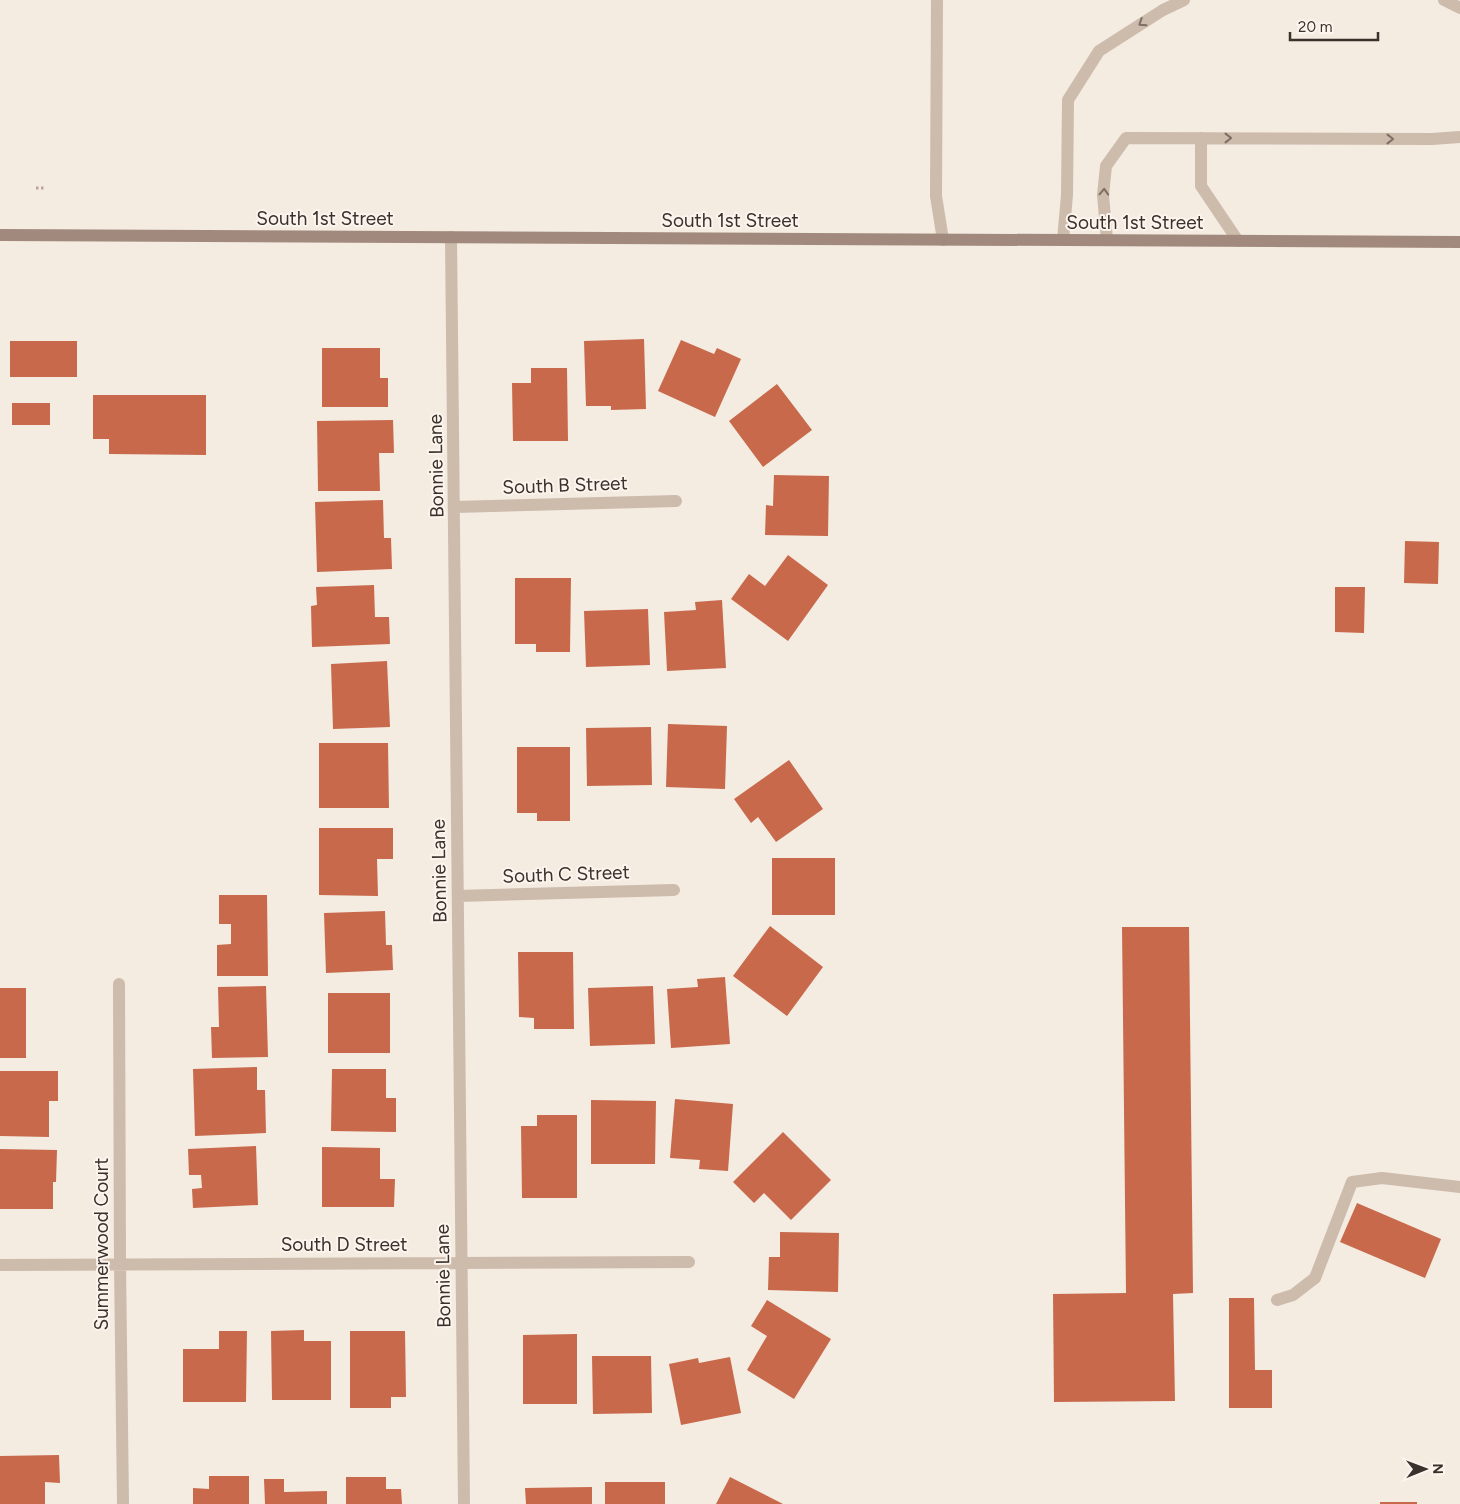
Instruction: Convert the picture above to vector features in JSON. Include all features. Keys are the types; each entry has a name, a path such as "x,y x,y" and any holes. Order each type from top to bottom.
{"main road":[{"name":"South 1st Street","path":"0,235 1460,242"}],"street":[{"path":"936,0 936,196 943,240"},
{"path":"1063,240 1067,195 1068,100 1099,51 1163,10 1184,0"},
{"path":"1444,0 1460,8"},
{"path":"1107,240 1103,195 1106,166 1126,138 1432,139 1460,137"},
{"path":"1201,138 1200,186 1238,241"},
{"name":"Bonnie Lane","path":"451,237 464,1504"},
{"name":"South B Street","path":"455,507 676,501"},
{"name":"South C Street","path":"458,896 674,890"},
{"name":"Summerwood Court","path":"118,984 123,1504"},
{"path":"1277,1300 1294,1295 1315,1278 1352,1182 1382,1178 1460,1186"},
{"name":"South D Street","path":"0,1265 689,1262"}],"path":[{"path":"36,188 44,188"}],"building":[{"path":"644,339 646,409 611,410 611,406 586,406 584,341"},
{"path":"681,340 714,354 717,348 741,359 715,417 658,391"},
{"path":"10,341 77,341 77,377 10,377"},
{"path":"322,348 380,348 380,378 388,378 388,407 322,407"},
{"path":"531,368 567,368 568,441 513,441 512,383 531,383"},
{"path":"777,384 812,430 763,467 729,421"},
{"path":"93,395 206,395 206,455 109,454 109,439 93,439"},
{"path":"12,403 50,403 50,425 12,425"},
{"path":"393,420 394,453 379,453 380,491 318,491 317,421"},
{"path":"774,475 829,476 828,536 765,535 766,505 773,506"},
{"path":"383,500 384,538 391,538 392,569 317,572 315,502"},
{"path":"1405,541 1439,542 1438,584 1404,583"},
{"path":"788,555 828,585 788,641 731,599 749,574 765,586"},
{"path":"515,578 571,578 570,652 536,652 536,644 515,644"},
{"path":"374,585 375,617 389,617 390,644 312,647 311,606 317,605 316,587"},
{"path":"1335,587 1365,587 1364,633 1335,632"},
{"path":"722,600 726,668 667,671 664,612 696,610 695,602"},
{"path":"648,609 650,665 586,667 584,611"},
{"path":"387,661 390,727 333,729 331,664"},
{"path":"668,724 727,726 725,789 666,787"},
{"path":"651,727 652,785 587,786 586,728"},
{"path":"319,743 388,743 389,808 319,808"},
{"path":"517,747 570,747 570,821 537,821 537,813 517,813"},
{"path":"789,760 823,809 776,842 758,817 751,823 734,799"},
{"path":"319,828 393,828 393,859 377,859 378,896 319,895"},
{"path":"772,858 835,858 835,915 772,915"},
{"path":"219,895 267,895 268,976 217,976 217,945 231,944 231,924 219,924"},
{"path":"385,911 386,945 392,945 393,970 326,973 324,913"},
{"path":"770,926 823,967 787,1016 733,976"},
{"path":"1122,927 1189,927 1193,1293 1173,1294 1175,1401 1054,1402 1053,1294 1126,1293"},
{"path":"518,952 573,952 574,1029 534,1029 534,1018 519,1017"},
{"path":"725,977 730,1044 671,1048 667,989 698,987 697,979"},
{"path":"266,986 268,1057 212,1058 211,1027 219,1027 218,987"},
{"path":"653,986 655,1044 590,1046 588,988"},
{"path":"0,988 26,988 26,1058 0,1058"},
{"path":"328,993 390,993 390,1053 328,1053"},
{"path":"257,1067 257,1090 265,1090 266,1133 195,1136 193,1069"},
{"path":"332,1069 386,1069 386,1098 396,1098 396,1132 331,1131"},
{"path":"0,1071 58,1071 58,1101 49,1101 49,1137 0,1136"},
{"path":"675,1099 733,1104 728,1171 699,1169 700,1160 670,1158"},
{"path":"591,1100 656,1101 655,1164 591,1164"},
{"path":"537,1115 577,1115 577,1198 522,1198 521,1126 537,1126"},
{"path":"783,1132 831,1180 791,1220 764,1193 754,1203 733,1182"},
{"path":"256,1146 258,1205 193,1208 192,1189 202,1188 201,1175 189,1175 188,1149"},
{"path":"322,1147 380,1148 380,1179 395,1179 394,1207 322,1207"},
{"path":"0,1149 57,1150 56,1182 53,1182 53,1209 0,1209"},
{"path":"1357,1203 1441,1239 1425,1278 1340,1242"},
{"path":"780,1232 839,1233 838,1292 768,1290 769,1257 780,1257"},
{"path":"1229,1298 1254,1298 1255,1370 1272,1370 1272,1408 1229,1408"},
{"path":"767,1300 831,1339 794,1399 747,1370 767,1336 751,1326"},
{"path":"304,1330 304,1341 331,1341 331,1400 272,1400 271,1331"},
{"path":"219,1331 247,1331 246,1402 183,1402 183,1349 219,1349"},
{"path":"350,1331 405,1331 406,1397 391,1397 391,1408 350,1408"},
{"path":"577,1334 577,1404 523,1404 523,1335"},
{"path":"592,1356 651,1356 652,1413 593,1414"},
{"path":"730,1357 741,1413 681,1425 669,1364 698,1358 699,1363"},
{"path":"59,1455 60,1483 45,1482 45,1504 0,1504 0,1456"},
{"path":"209,1476 249,1476 249,1504 193,1504 193,1488 209,1489"},
{"path":"346,1477 386,1477 386,1489 401,1489 402,1504 346,1504"},
{"path":"730,1477 783,1504 716,1504"},
{"path":"264,1479 284,1479 284,1492 327,1491 327,1504 265,1504"},
{"path":"605,1482 665,1482 665,1504 605,1504"},
{"path":"592,1487 592,1504 526,1504 525,1488"},
{"path":"1380,1502 1417,1502 1417,1504 1380,1504"}]}
